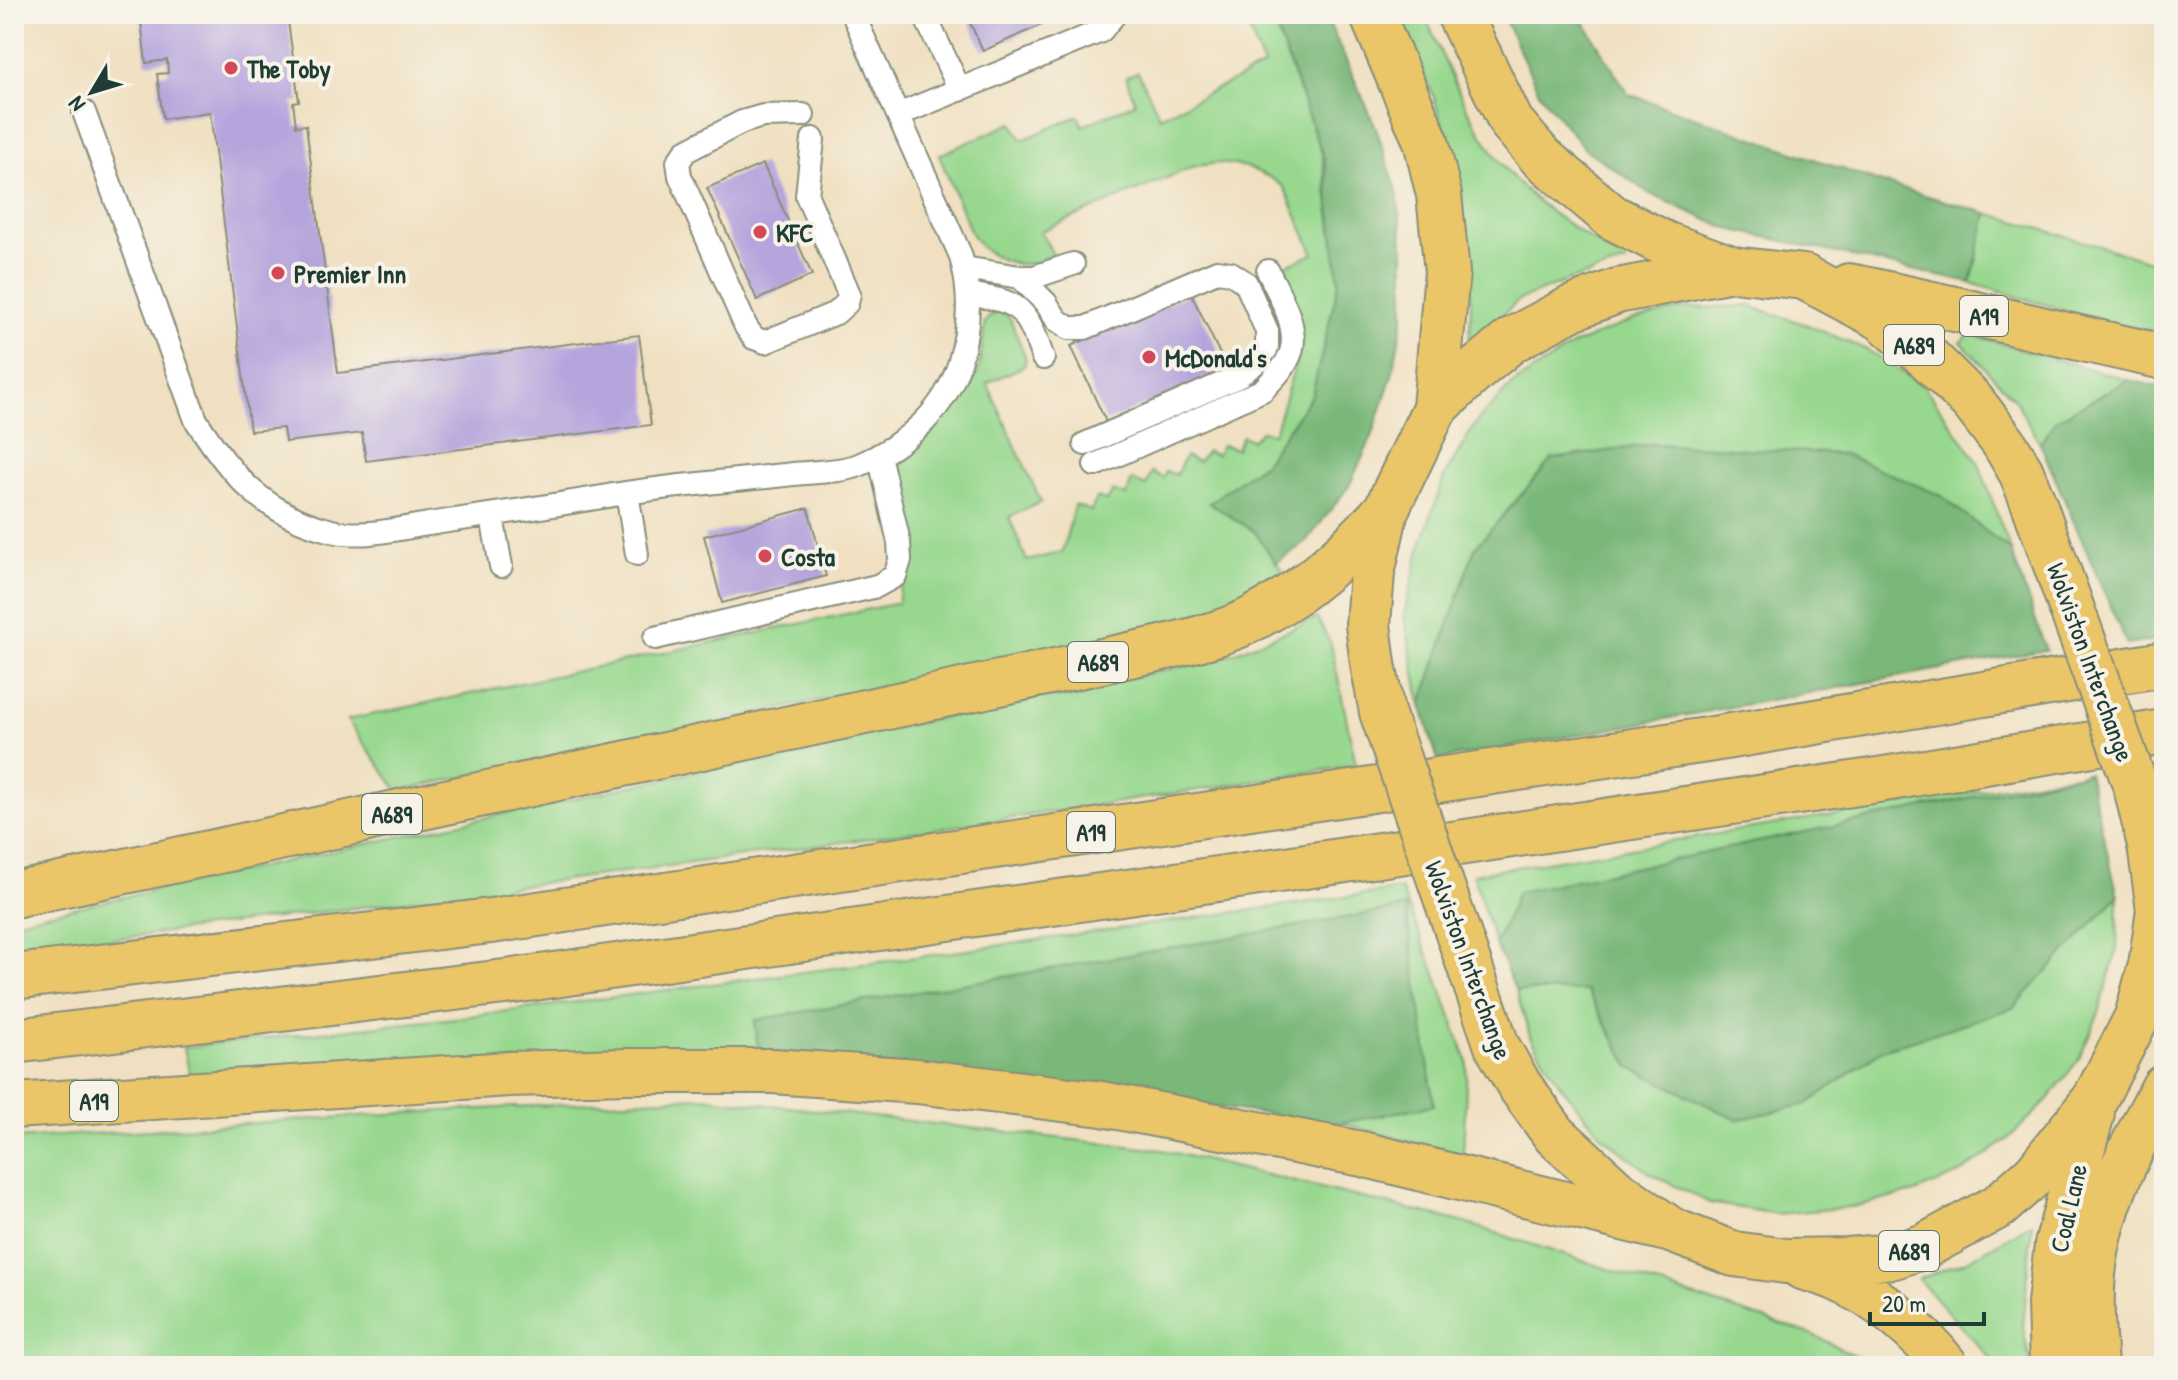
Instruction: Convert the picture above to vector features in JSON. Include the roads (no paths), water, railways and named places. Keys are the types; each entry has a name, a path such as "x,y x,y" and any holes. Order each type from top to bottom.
{"highway":[{"name":"A689","path":"1372,14 1426,141 1439,195 1447,272 1435,408"},
{"name":"A689","path":"1459,14 1511,122 1541,157 1612,217 1665,244 1733,269"},
{"name":"Wolviston Interchange","path":"1733,269 1804,277 1882,318 1972,401 2010,452 2034,504 2136,787 2150,845 2159,910 2151,965 2150,1006 2095,1099 2035,1174 1999,1206 1925,1246 1894,1256 1786,1261 1734,1254 1671,1230 1615,1190 1555,1135 1519,1085 1497,1046 1382,712 1368,625 1372,573 1386,510 1435,408 1512,340 1572,308 1617,291 1733,269"},
{"name":"A19","path":"1804,277 2164,357"},
{"name":"A689","path":"14,895 771,734 1209,636 1255,618 1290,596 1353,547 1386,510"},
{"name":"A19","path":"14,977 491,921 1707,740 2164,664"},
{"path":"14,1041 529,978 1302,867 1878,780 2164,732"},
{"name":"A19","path":"14,1106 569,1073 772,1071 917,1081 1102,1104 1362,1154 1671,1230"},
{"path":"2095,1366 2091,1312 2093,1273 2105,1213 2130,1149 2164,1087"},
{"name":"Coal Lane","path":"2052,1366 2050,1303 2057,1245 2095,1099"},
{"name":"A689","path":"1786,1261 1840,1280 1892,1311 1933,1349 1946,1366"}],"lane":[{"path":"84,112 196,420 220,457 248,488 281,512 334,532 380,533 627,493 856,467 898,445 933,414 954,380 965,342 969,294 964,268 853,14"},
{"path":"924,14 960,90"},
{"path":"898,115 1101,31 1115,14"},
{"path":"803,115 763,116 742,122 686,151 678,162 680,176 746,327 754,338 765,342 836,313 847,303 849,294 807,196 813,139"},
{"path":"964,268 1034,277 1073,264"},
{"path":"1020,277 1046,303 1057,320 1069,328 1085,328 1217,271 1231,273 1246,283 1267,331 1267,348 1258,361 1237,377 1085,444"},
{"path":"1095,465 1263,390 1279,373 1290,358 1293,336 1286,308 1268,271"},
{"path":"969,294 1006,302 1021,310 1030,323 1043,358"},
{"path":"655,638 877,586 895,576 900,560 899,542 879,455"},
{"path":"627,493 637,554"},
{"path":"492,517 501,566"}],"place":[{"name":"The Toby","path":"231,68"},
{"name":"KFC","path":"760,232"},
{"name":"Premier Inn","path":"278,273"},
{"name":"McDonald's","path":"1149,357"},
{"name":"Costa","path":"765,556"}]}
